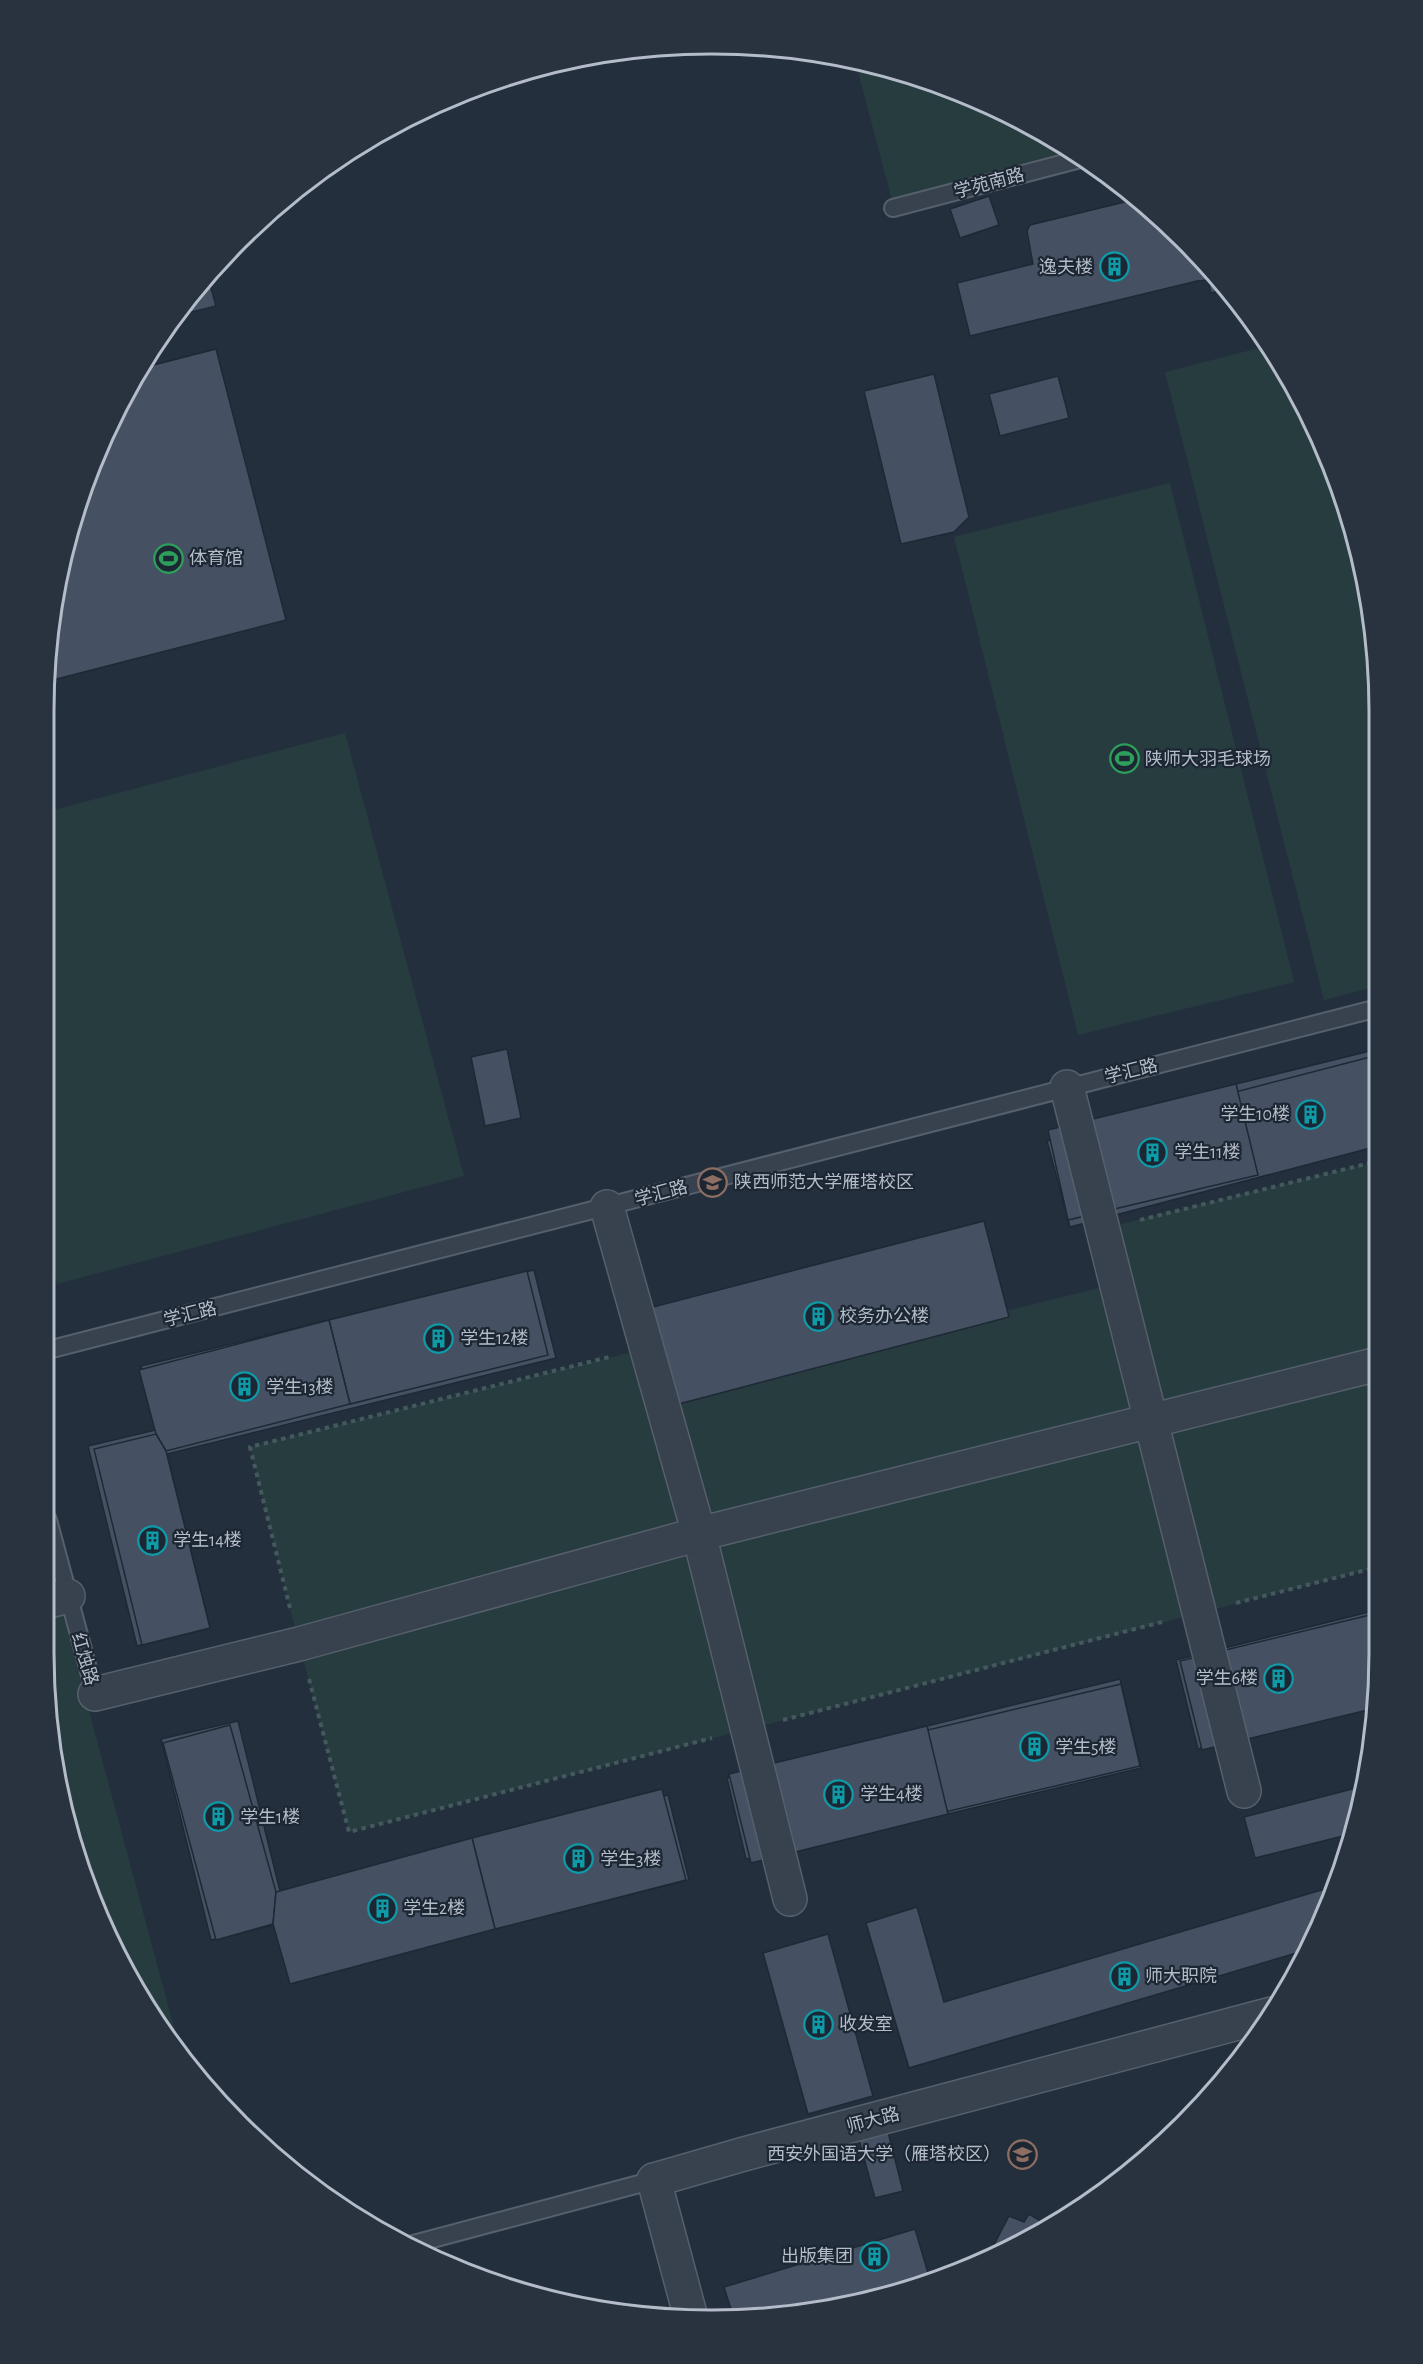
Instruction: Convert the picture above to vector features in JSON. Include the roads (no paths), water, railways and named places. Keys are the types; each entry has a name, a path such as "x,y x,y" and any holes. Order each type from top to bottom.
{"street":[{"path":"1067,1087 1244,1791"},
{"path":"607,1207 699,1534 790,1899"},
{"path":"95,1694 299,1644 699,1534 1369,1366"},
{"name":"师大路","path":"654,2180 1258,2018"},
{"path":"654,2180 688,2309"}],"lane":[{"name":"学苑南路","path":"893,208 1071,161"},
{"name":"学汇路","path":"54,1348 1369,1010"},
{"name":"红烛路","path":"54,1567 58,1599 95,1694"},
{"name":"师大路","path":"421,2242 654,2180"}],"place":[{"name":"逸夫楼","path":"1114,267"},
{"name":"体育馆","path":"168,558"},
{"name":"陕师大羽毛球场","path":"1124,759"},
{"name":"学生10楼","path":"1311,1114"},
{"name":"学生11楼","path":"1153,1152"},
{"name":"陕西师范大学雁塔校区","path":"713,1182"},
{"name":"校务办公楼","path":"818,1316"},
{"name":"学生12楼","path":"439,1338"},
{"name":"学生13楼","path":"245,1387"},
{"name":"学生14楼","path":"152,1540"},
{"name":"学生6楼","path":"1279,1678"},
{"name":"学生5楼","path":"1034,1747"},
{"name":"学生4楼","path":"839,1794"},
{"name":"学生1楼","path":"219,1817"},
{"name":"学生3楼","path":"579,1859"},
{"name":"学生2楼","path":"382,1908"},
{"name":"师大职院","path":"1124,1976"},
{"name":"收发室","path":"818,2024"},
{"name":"西安外国语大学（雁塔校区）","path":"1022,2154"},
{"name":"出版集团","path":"874,2256"}]}
